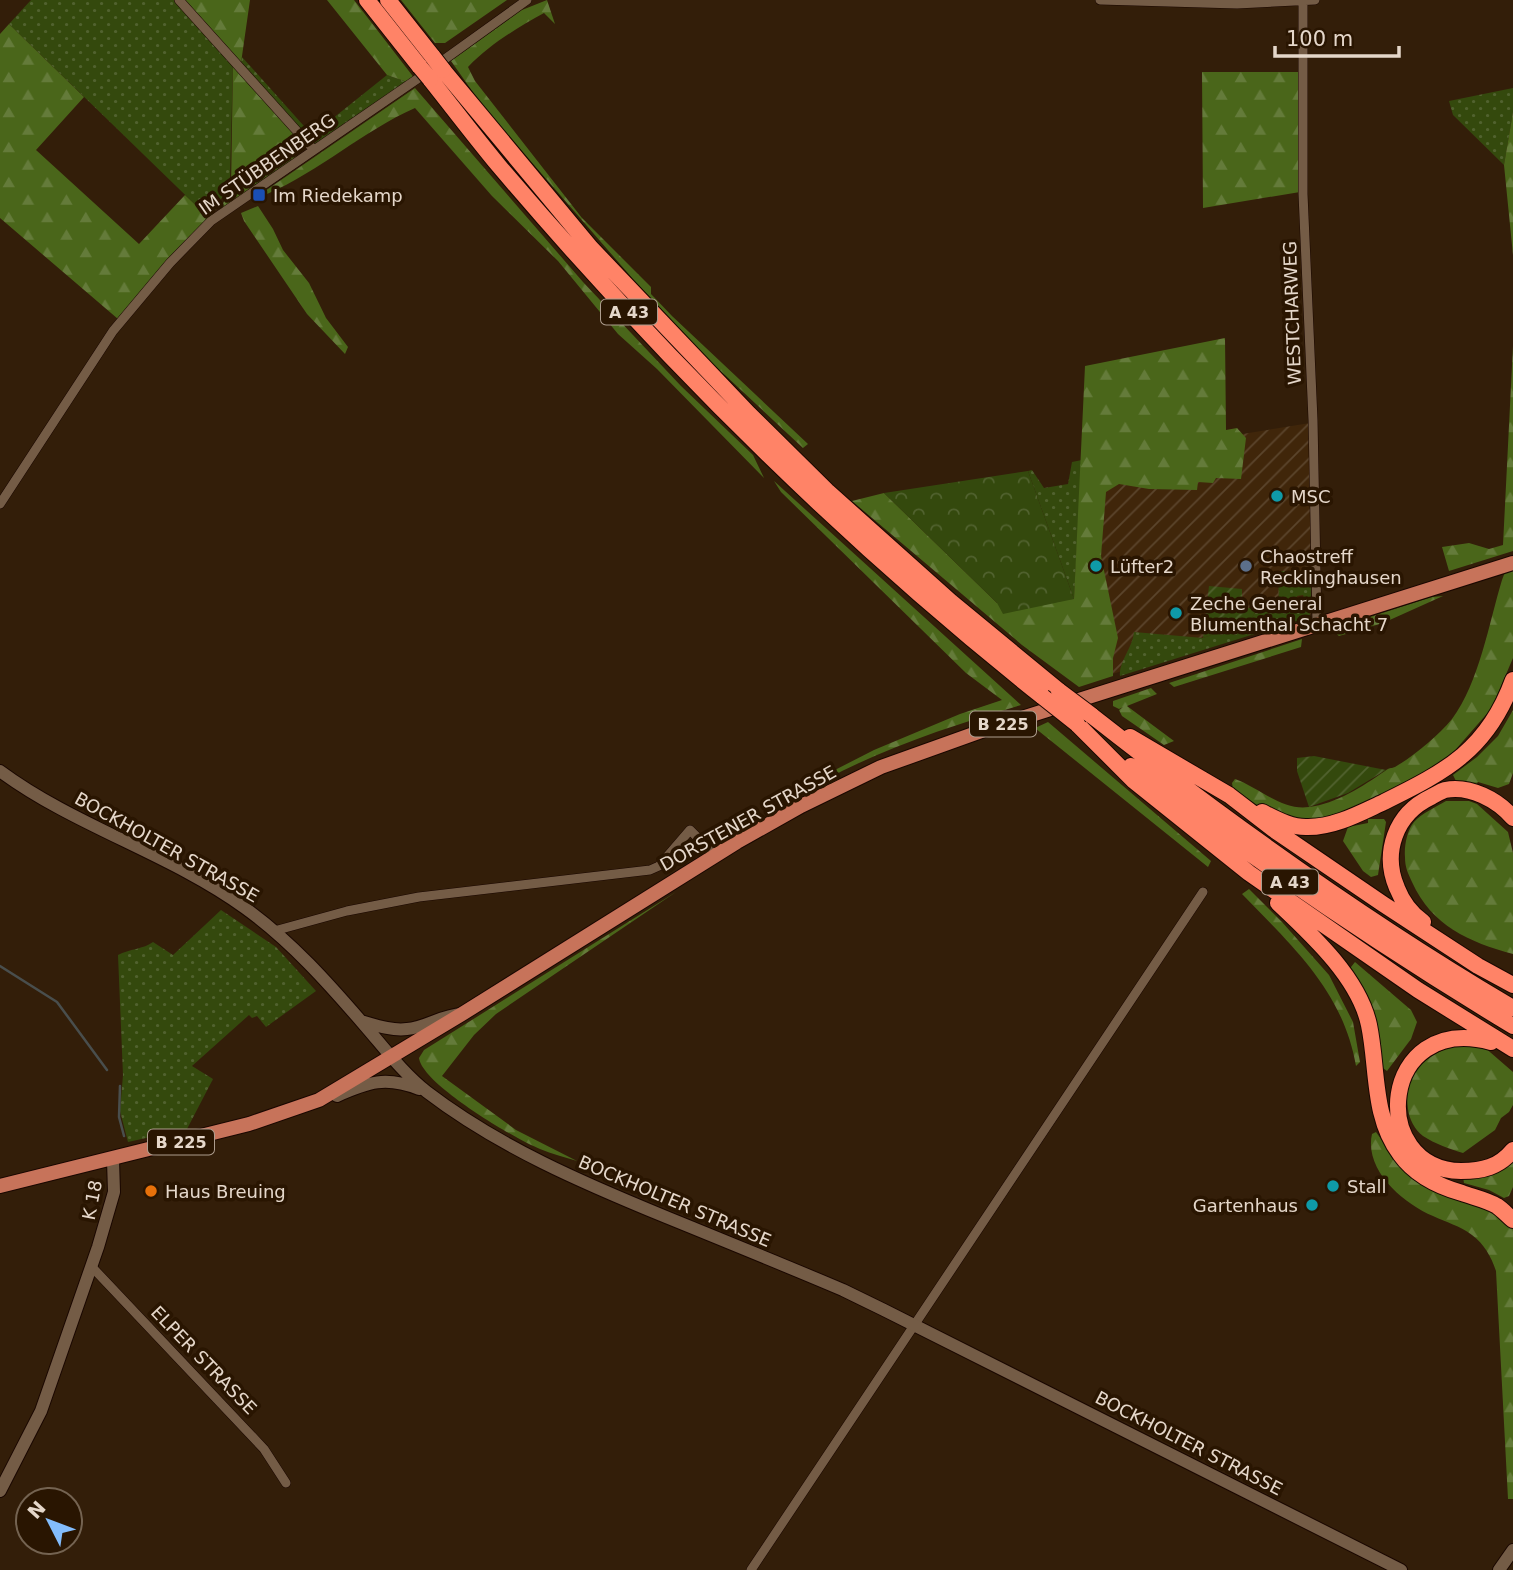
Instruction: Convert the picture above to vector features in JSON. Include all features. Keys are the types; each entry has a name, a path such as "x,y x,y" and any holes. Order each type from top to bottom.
{"highway":[{"name":"A 43","path":"367,0 591,248 749,414 827,491 951,602 1059,691 1084,720 1189,810 1372,938 1513,1026"},
{"name":"A 43","path":"388,0 497,163 580,258 731,418 952,624 1043,697 1084,720 1282,859 1437,962 1513,1008"},
{"path":"1229,796 1240,799 1281,822 1305,828 1350,818 1418,785 1456,762 1487,730 1500,711 1513,680"},
{"path":"1084,720 1151,748 1229,796 1383,904 1478,966 1512,984"},
{"path":"1084,720 1142,789 1249,873 1379,964 1511,1047"},
{"path":"1512,984 1415,916 1400,896 1391,876 1390,859 1392,842 1400,822 1420,802 1445,790 1465,790 1480,795 1498,803 1513,818"},
{"path":"1249,873 1338,965 1363,1006 1369,1026 1380,1106 1390,1138 1398,1153 1429,1181 1497,1206 1513,1220"},
{"path":"1511,1047 1474,1037 1438,1041 1420,1054 1408,1068 1397,1097 1401,1126 1410,1144 1436,1167 1450,1170 1486,1169 1498,1164 1513,1150"}],"main road":[{"name":"DORSTENER STRASSE","path":"392,1057 716,856 801,806 881,767 990,728 1507,564"},
{"name":"B 225","path":"0,1186 249,1125 319,1100 392,1057"}],"street":[{"path":"178,0 314,150"},
{"name":"IM STÜBBENBERG","path":"0,504 113,331 170,263 211,221 411,84 527,0"},
{"path":"1101,0 1237,4 1315,0"},
{"name":"WESTCHARWEG","path":"1303,1 1303,194 1313,420 1318,625"},
{"name":"BOCKHOLTER STRASSE","path":"0,771 71,814 243,906 274,931 328,984 409,1077 428,1093 509,1145 576,1180 843,1290 1401,1570"},
{"path":"274,931 347,911 419,897 650,870 659,866 690,830 716,856"},
{"path":"751,1570 1203,892"},
{"path":"361,1021 408,1030 447,1014 462,1014"},
{"path":"319,1100 363,1084 384,1080 404,1083 428,1093"},
{"name":"K 18","path":"0,1491 41,1411 98,1247 114,1192 113,1160"},
{"name":"ELPER STRASSE","path":"91,1266 264,1449 286,1483"},
{"path":"1499,1570 1513,1550"}],"shaded area":[{"name":"Zeche General Blumenthal Schacht 7","path":"1310,423 1311,614 1089,681 1082,460"}],"green space":[{"path":"31,0 176,0 233,62 230,179 210,219 9,24"},
{"path":"181,0 250,0 241,63"},
{"path":"327,0 354,0 415,79 410,83 387,75"},
{"path":"401,0 507,0 445,43 435,43"},
{"path":"547,0 555,24 544,13 495,44 468,67 475,81 582,218 651,287 651,294 672,316 808,444 803,448 711,362 633,279 482,105 451,61 522,10"},
{"path":"9,24 84,97 36,150 139,244 185,195 210,219 173,254 118,319 0,218 0,34"},
{"path":"242,57 312,135 387,75 410,83 315,147 241,63"},
{"path":"233,62 300,140 299,150 294,159 216,216 231,189"},
{"path":"1202,72 1299,72 1300,192 1203,208"},
{"path":"415,88 583,282 681,386 753,455 764,478 657,369 618,334 558,261 492,196 415,108 267,194 265,191"},
{"path":"1513,88 1513,112 1504,165 1453,115 1449,101"},
{"path":"1513,112 1513,255 1504,165"},
{"path":"258,206 283,250 309,283 326,318 348,347 345,354 307,314 244,221 241,213"},
{"path":"1225,338 1226,430 1237,428 1246,438 1241,479 1216,478 1213,483 1198,482 1197,490 1149,489 1119,484 1106,492 1101,556 1118,638 1113,658 1113,676 1079,687 1022,645 852,501 884,493 997,603 1074,599 1085,366"},
{"path":"1513,346 1513,551 1449,571 1442,547 1469,543 1489,549 1503,545"},
{"path":"1082,460 1074,599 1028,471 1032,470 1044,488 1068,484 1072,462"},
{"path":"1028,471 1074,599 1003,614 997,603 884,493"},
{"path":"774,481 1021,705 962,723 872,757 790,801 784,796 874,750 960,714 1002,700 966,673 781,492"},
{"path":"1278,571 1311,572 1311,598 1305,600 1303,595 1297,596 1297,602 1312,605 1309,617 1120,676 1134,632 1203,638 1249,622 1258,608 1279,605"},
{"path":"1513,571 1513,658 1491,709 1450,756 1424,774 1361,806 1323,819 1299,820 1274,813 1233,789 1232,783 1235,779 1289,805 1319,805 1349,794 1418,751 1452,719 1461,704 1476,671 1505,572"},
{"path":"1209,586 1242,589 1242,608 1258,608 1249,622 1203,638"},
{"path":"1443,596 1383,623 1339,636 1333,631 1432,597"},
{"path":"1302,639 1301,647 1174,687 1169,683"},
{"path":"1151,688 1157,694 1127,706 1174,741 1164,745 1122,716 1119,710 1123,707 1119,709 1113,706 1113,701"},
{"path":"1513,710 1513,773 1509,784 1498,788 1478,782 1475,786 1458,785 1453,775 1477,757 1498,736"},
{"path":"1048,722 1211,861 1208,867 1035,728"},
{"path":"1314,756 1386,770 1348,793 1309,807 1297,771 1297,758"},
{"path":"1446,801 1469,801 1477,804 1508,832 1513,853 1513,954 1467,938 1441,921 1420,897 1409,876 1405,853 1410,829 1421,816"},
{"path":"1368,819 1384,819 1386,822 1378,875 1371,877 1363,871 1343,841 1348,827 1368,823"},
{"path":"1249,889 1329,975 1353,1022 1360,1062 1356,1066 1340,1015 1328,993 1297,952 1242,894"},
{"path":"676,892 496,1014 474,1035 442,1076 516,1130 577,1161 540,1149 492,1123 452,1096 424,1069 419,1058 424,1050"},
{"path":"221,910 276,947 316,991 266,1027 257,1016 252,1018 249,1015 192,1066 213,1079 187,1129 128,1142 120,1111 123,1075 118,955 153,942 173,955"},
{"path":"1355,962 1411,1010 1417,1022 1411,1039 1387,1071 1383,1068 1374,1021 1351,970"},
{"path":"1464,1042 1483,1046 1513,1072 1513,1105 1501,1118 1495,1130 1463,1153 1420,1134 1410,1117 1407,1095 1414,1073 1421,1064 1440,1051"},
{"path":"1376,1132 1393,1156 1498,1213 1513,1229 1513,1499 1508,1499 1496,1271 1484,1246 1472,1235 1421,1210 1388,1184 1374,1160 1371,1147 1372,1134"},
{"path":"1513,1162 1513,1187 1509,1196 1504,1198 1489,1190 1464,1183 1463,1177 1493,1174"}],"waterway":[{"path":"0,966 57,1002 107,1070"},
{"path":"120,1086 119,1117 124,1136"}],"place":[{"name":"Im Riedekamp","path":"259,195"},
{"name":"MSC","path":"1277,496"},
{"name":"Lüfter2","path":"1096,566"},
{"name":"Chaostreff Recklinghausen","path":"1246,566"},
{"name":"Zeche General Blumenthal Schacht 7","path":"1176,613"},
{"name":"Stall","path":"1333,1186"},
{"name":"Haus Breuing","path":"151,1191"},
{"name":"Gartenhaus","path":"1312,1205"}]}
